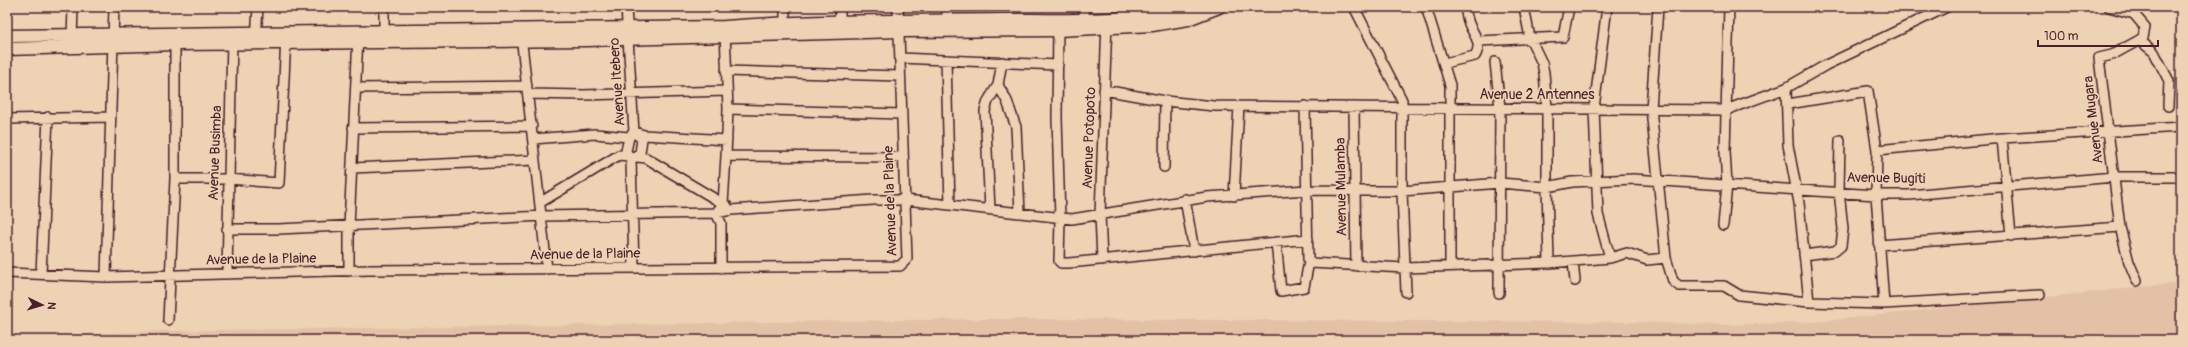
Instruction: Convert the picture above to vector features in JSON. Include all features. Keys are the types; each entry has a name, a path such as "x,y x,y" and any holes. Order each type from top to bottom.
{"main road":[{"path":"898,26 947,21 1058,25 1084,13 1107,23 1189,7"},
{"path":"358,37 385,44 521,36 725,32 840,27 1058,25 1107,23 1152,25 1219,7"},
{"path":"725,32 785,23 840,27"},
{"path":"7,36 71,34 112,40 358,37 384,32 521,36"},
{"path":"7,48 72,47 112,40"}],"street":[{"path":"72,47 71,34 73,7"},
{"path":"106,277 114,7"},
{"path":"256,39 258,7"},
{"path":"384,7 385,44"},
{"name":"Avenue Itebero","path":"626,7 633,92 631,134 642,139 642,148 640,153 631,156 634,267"},
{"path":"785,7 785,23"},
{"path":"840,7 840,27"},
{"name":"Avenue de la Plaine","path":"7,273 106,277 349,271 903,265 908,259 898,7"},
{"path":"947,7 947,21"},
{"path":"1354,7 1396,85 1403,107 1402,190 1406,292"},
{"path":"1426,7 1450,85 1450,266"},
{"path":"1444,63 1474,56 1479,41 1470,25 1465,7"},
{"path":"1524,7 1530,38 1542,63 1548,108 1546,187 1549,263"},
{"path":"1479,41 1563,37 1569,7"},
{"path":"1607,7 1594,108 1598,214 1610,258"},
{"path":"1658,7 1651,109 1666,258 1673,281 1679,286 1724,286 1739,295 1809,302 1884,304 2040,295"},
{"path":"1723,225 1727,185 1726,110 1729,7"},
{"name":"Avenue 2 Antennes","path":"1104,90 1214,106 1726,110 1786,88 1826,65 1947,7"},
{"path":"2109,7 2134,14 2145,27 2143,38 2140,40 2154,52 2169,81 2168,106"},
{"name":"Avenue Potopoto","path":"1102,260 1100,215 1107,23"},
{"path":"1058,25 1057,118 1060,218 1059,261 1061,263 1308,239"},
{"path":"721,268 721,223 716,213 723,204 727,140 728,109 725,32"},
{"path":"521,36 541,202 547,269"},
{"path":"349,271 349,226 358,37"},
{"path":"175,179 228,179 275,183 281,180 286,38"},
{"name":"Avenue Busimba","path":"227,273 232,39"},
{"path":"168,320 175,179 175,40"},
{"name":"Avenue Mugara","path":"2138,281 2129,262 2120,227 2099,58 2112,55 2140,40"},
{"path":"900,58 1058,65"},
{"path":"946,60 950,205"},
{"path":"990,209 985,111 988,101 998,85 1002,62"},
{"path":"1495,62 1500,108 1500,293"},
{"path":"726,71 900,76"},
{"path":"998,85 1007,101 1016,127 1020,213"},
{"path":"356,88 527,90 583,95 633,92 727,91"},
{"path":"1786,88 1788,104 1788,145 1796,190 1809,302"},
{"path":"1788,104 1868,92 1877,150 1876,195 1884,304"},
{"path":"1164,167 1165,100"},
{"path":"1234,196 1239,106"},
{"path":"1276,242 1281,291 1304,287 1309,262 1305,106"},
{"name":"Avenue Mulamba","path":"1354,107 1356,266"},
{"path":"728,109 902,114"},
{"path":"7,119 111,116"},
{"path":"41,274 48,117"},
{"path":"353,128 532,126"},
{"path":"1877,150 2002,138 2181,127"},
{"path":"533,138 595,134 631,134 727,140"},
{"path":"631,134 626,151 631,156"},
{"path":"2002,138 2011,236"},
{"path":"1804,255 1836,251 1841,246 1843,229 1839,191 1840,140"},
{"path":"541,202 619,155 646,158 731,210"},
{"path":"726,156 903,157"},
{"path":"352,168 535,160"},
{"name":"Avenue Bugiti","path":"227,229 349,226 542,216 716,213 731,210 873,200 906,200 1060,218 1100,215 1185,199 1306,190 1402,190 1500,183 1546,187 1572,182 1658,180 1796,190 1839,191 1876,195 1923,194 2114,177 2181,177"},
{"path":"1185,199 1194,250"},
{"path":"1879,245 2120,227"},
{"path":"1309,262 1313,264 1405,268 1573,262 1610,258 1627,253 1647,260 1666,258"},
{"path":"1573,262 1575,281"}],"shaded area":[{"path":"2181,283 2181,340 7,340 7,337 164,331 989,319 1634,322 1725,325 1814,322"}]}
